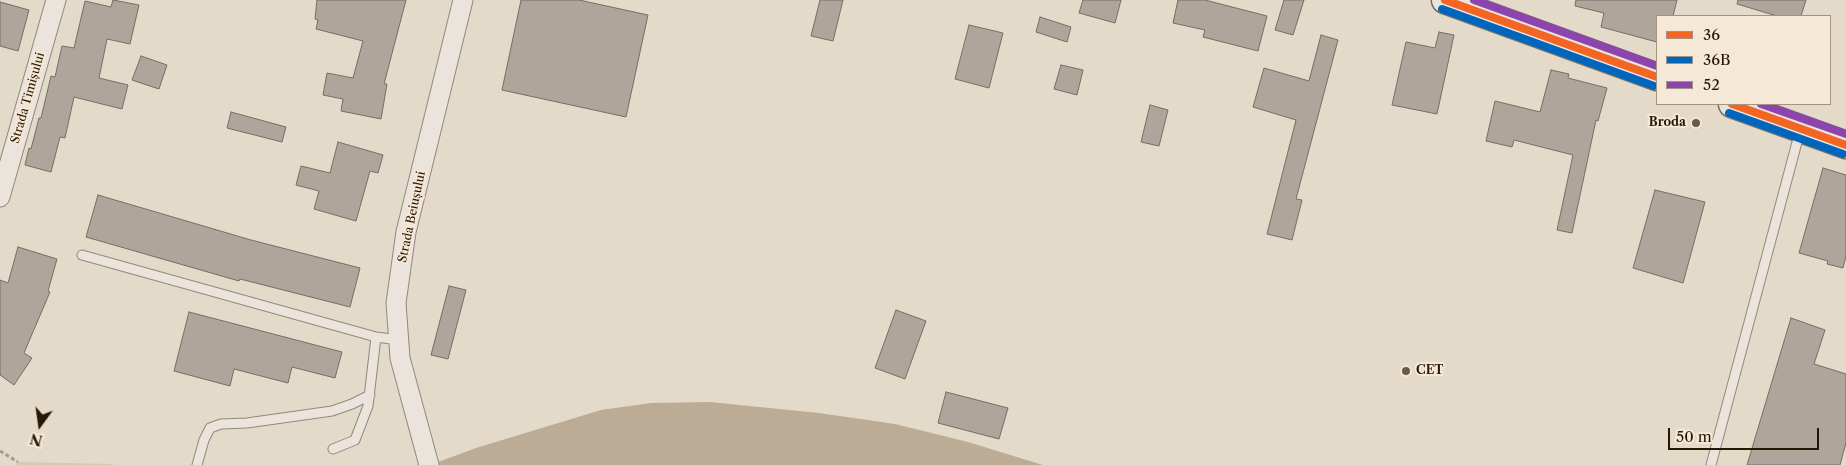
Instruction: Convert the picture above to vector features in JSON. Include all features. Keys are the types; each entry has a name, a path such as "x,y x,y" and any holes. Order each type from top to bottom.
{"main road":[{"path":"1445,0 1656,77"},
{"path":"1735,105 1846,145"}],"street":[{"name":"Strada Timișului","path":"0,197 56,0"},
{"name":"Strada Beiușului","path":"429,465 399,349 396,303 406,232 463,0"}],"lane":[{"path":"1712,465 1801,128"},
{"path":"82,255 376,336 399,349"},
{"path":"333,449 355,440 368,406 376,336"},
{"path":"198,465 204,440 210,428 221,424 247,423 332,411 370,395"}],"path":[{"path":"0,451 18,462"}],"shaded area":[{"path":"710,402 819,413 895,424 968,442 1043,465 430,465 476,448 601,410 651,403"},
{"path":"18,462 113,464 113,465 17,465"}],"building":[{"path":"113,0 139,5 130,44 107,39 99,78 128,85 122,109 74,97 65,138 60,137 51,172 25,165 39,118 41,118 51,76 55,77 62,46 74,48 85,1 111,7"},
{"path":"317,0 406,0 384,84 387,84 381,119 341,111 343,99 323,95 327,73 353,78 363,41 316,29 318,20 315,19"},
{"path":"521,0 579,0 648,15 626,117 502,90"},
{"path":"820,0 843,0 833,41 811,36"},
{"path":"1083,0 1121,0 1115,23 1079,13"},
{"path":"1178,0 1205,0 1267,16 1258,51 1203,37 1205,30 1173,23"},
{"path":"1284,0 1304,0 1293,35 1275,30"},
{"path":"1576,0 1677,0 1673,15 1656,15 1656,42 1601,27 1604,13 1575,6"},
{"path":"1738,0 1806,0 1801,15 1774,15 1737,4"},
{"path":"0,2 29,10 18,51 0,46"},
{"path":"1040,17 1071,27 1067,42 1036,32"},
{"path":"969,25 1003,33 989,88 955,79"},
{"path":"1439,32 1454,35 1437,114 1392,105 1406,42 1435,48"},
{"path":"1321,35 1338,40 1296,199 1302,200 1292,240 1267,234 1296,120 1253,107 1264,68 1309,81"},
{"path":"141,56 167,65 159,89 132,80"},
{"path":"1061,65 1083,70 1077,95 1054,89"},
{"path":"1551,70 1569,74 1568,78 1607,88 1598,121 1596,120 1572,233 1557,230 1573,155 1514,140 1512,147 1486,141 1495,101 1540,112"},
{"path":"1150,105 1168,110 1159,146 1141,142"},
{"path":"231,112 286,127 282,142 227,128"},
{"path":"338,142 383,155 378,173 370,171 356,221 314,209 319,191 296,185 301,166 330,173"},
{"path":"1823,168 1846,175 1846,256 1843,268 1827,264 1828,261 1799,253"},
{"path":"1655,190 1705,202 1683,283 1633,268"},
{"path":"98,195 251,240 360,268 350,307 240,279 239,281 86,237"},
{"path":"18,247 57,259 48,291 50,292 24,353 32,358 14,385 0,375 0,280 8,283"},
{"path":"449,286 466,290 448,359 431,355"},
{"path":"896,310 926,321 905,379 875,368"},
{"path":"189,312 342,352 335,378 292,367 288,383 234,369 230,386 174,371"},
{"path":"1791,318 1825,330 1814,364 1846,374 1846,443 1840,465 1747,465"},
{"path":"946,392 1008,408 999,439 938,423"}],"transit line":[{"name":"36","path":"1445,0 1656,77"},
{"name":"52","path":"1474,0 1656,66"},
{"name":"36B","path":"1442,9 1654,86"},
{"name":"36","path":"1735,105 1846,145"},
{"name":"52","path":"1764,105 1846,134"},
{"name":"36B","path":"1729,113 1843,154"}],"place":[{"name":"Broda","path":"1696,123"},
{"name":"CET","path":"1406,371"}]}
